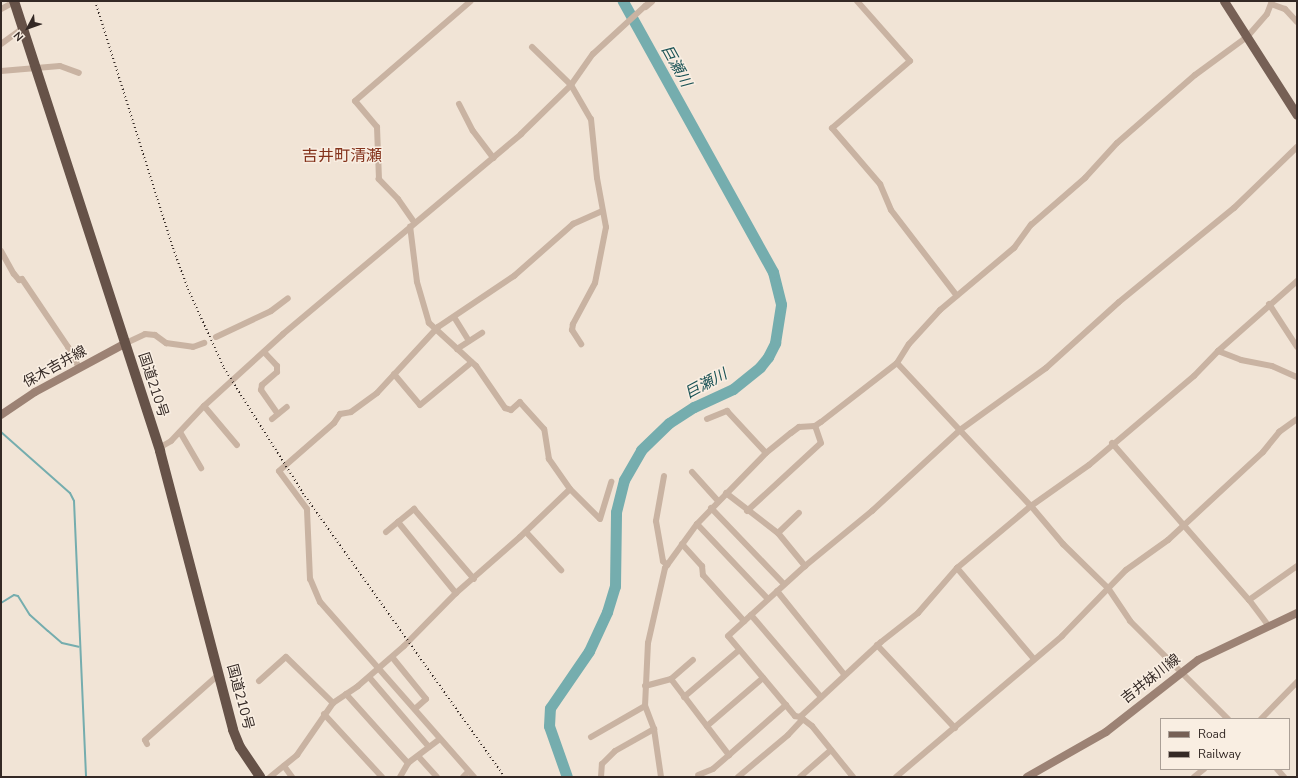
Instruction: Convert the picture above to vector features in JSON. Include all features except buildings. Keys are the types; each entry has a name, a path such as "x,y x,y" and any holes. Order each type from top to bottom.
{"highway":[{"name":"国道210号","path":"14,1 124,344 159,448 233,730 240,746 260,777"}],"main road":[{"path":"1224,1 1297,115"},
{"name":"保木吉井線","path":"1,415 35,392 124,344"},
{"name":"吉井妹川線","path":"1027,777 1106,732 1179,672 1227,644 1297,613"}],"street":[{"path":"1,9 14,1"},
{"path":"471,1 355,101 377,127 379,179 398,199 412,224 417,282 433,328 472,362 505,408 511,410 520,402 544,429 549,459 570,488 600,519 611,482"},
{"path":"857,1 910,61 832,128 880,184 891,210 957,296"},
{"path":"661,777 654,729 645,706 645,686 651,622 667,565 697,524 766,453 799,427 815,426 898,364 920,331 957,296 1014,248 1031,225 1085,178 1117,143 1195,75 1247,37 1267,14 1272,3 1285,9 1297,22"},
{"path":"159,448 180,432 204,406 264,352 412,224 493,158 571,85 593,54 648,4"},
{"path":"1,44 23,28"},
{"path":"532,47 571,85 591,119 602,211 606,227 600,265 592,291 577,313 573,324 572,330 581,344"},
{"path":"1,71 60,66 79,73"},
{"path":"459,104 473,131 493,158"},
{"path":"853,777 802,718 795,716 738,651 728,636 784,584 872,511 960,430 1046,368 1119,302 1234,208 1297,147"},
{"path":"474,777 380,668 330,614 314,590 310,579 307,509 279,471 334,423 340,414 351,412 372,397 394,374 433,328 454,317 514,276 573,224 602,211"},
{"path":"1,251 14,274 19,280 22,279 68,347 79,368"},
{"path":"738,777 788,735 821,697 844,674 877,645 918,613 957,568 1031,506 1077,474 1112,443 1194,376 1218,351 1269,304 1297,281"},
{"path":"216,337 271,311 288,298"},
{"path":"1269,304 1297,346"},
{"path":"454,317 469,341"},
{"path":"457,349 482,333"},
{"path":"124,344 145,334 155,335 166,343 193,347 204,343"},
{"path":"1218,351 1241,360 1272,366 1297,377"},
{"path":"264,352 277,366 277,372 262,385 261,390 278,414"},
{"path":"394,374 420,405 472,362"},
{"path":"898,364 1031,506 1063,544 1108,588 1130,621 1179,672 1227,718"},
{"path":"204,406 237,444"},
{"path":"272,419 287,407"},
{"path":"707,419 728,411 766,453"},
{"path":"896,777 1062,636 1108,588 1184,525 1263,452 1279,432 1297,419"},
{"path":"747,510 821,443 815,426"},
{"path":"180,432 201,468"},
{"path":"1112,443 1249,600 1268,626"},
{"path":"692,472 718,501"},
{"path":"664,476 656,521 663,561 667,565"},
{"path":"270,777 297,755 333,703 380,668 456,593 474,579 526,532 570,488"},
{"path":"726,493 778,533 805,566"},
{"path":"711,508 784,584"},
{"path":"386,532 414,509 474,579"},
{"path":"778,533 799,513"},
{"path":"398,522 456,593"},
{"path":"697,524 768,600"},
{"path":"526,532 561,570"},
{"path":"682,544 702,566 703,574 744,621"},
{"path":"1249,600 1297,566"},
{"path":"957,568 1034,659"},
{"path":"777,591 844,674"},
{"path":"752,615 821,697"},
{"path":"877,645 955,728"},
{"path":"684,696 738,651"},
{"path":"259,681 286,657 333,703"},
{"path":"392,657 426,699 415,709"},
{"path":"645,686 671,679 693,660"},
{"path":"147,744 145,740 219,674"},
{"path":"369,677 429,747"},
{"path":"707,726 763,678"},
{"path":"671,679 729,755"},
{"path":"1262,718 1297,682"},
{"path":"346,694 408,764"},
{"path":"698,776 713,769 786,705"},
{"path":"591,737 645,706"},
{"path":"324,714 382,777"},
{"path":"600,777 602,764 615,751 654,729"},
{"path":"400,777 408,764 440,739"},
{"path":"800,777 831,750"},
{"path":"418,756 437,777"},
{"path":"284,766 292,777"},
{"path":"1194,777 1203,770"},
{"path":"462,777 469,771"}],"waterway":[{"name":"巨瀬川","path":"567,777 549,726 550,708 589,651 607,612 615,586 616,512 624,480 641,450 669,423 694,407 733,389 760,367 768,357 775,343 781,304 773,272 623,1"},
{"path":"1,432 70,493 74,501 86,777"},
{"path":"1,603 14,595 18,596 30,615 62,643 79,647"}],"railway":[{"path":"95,1 173,248 188,289 224,368 305,496 505,777"}],"district":[{"name":"吉井町清瀬","path":"342,156"}]}
